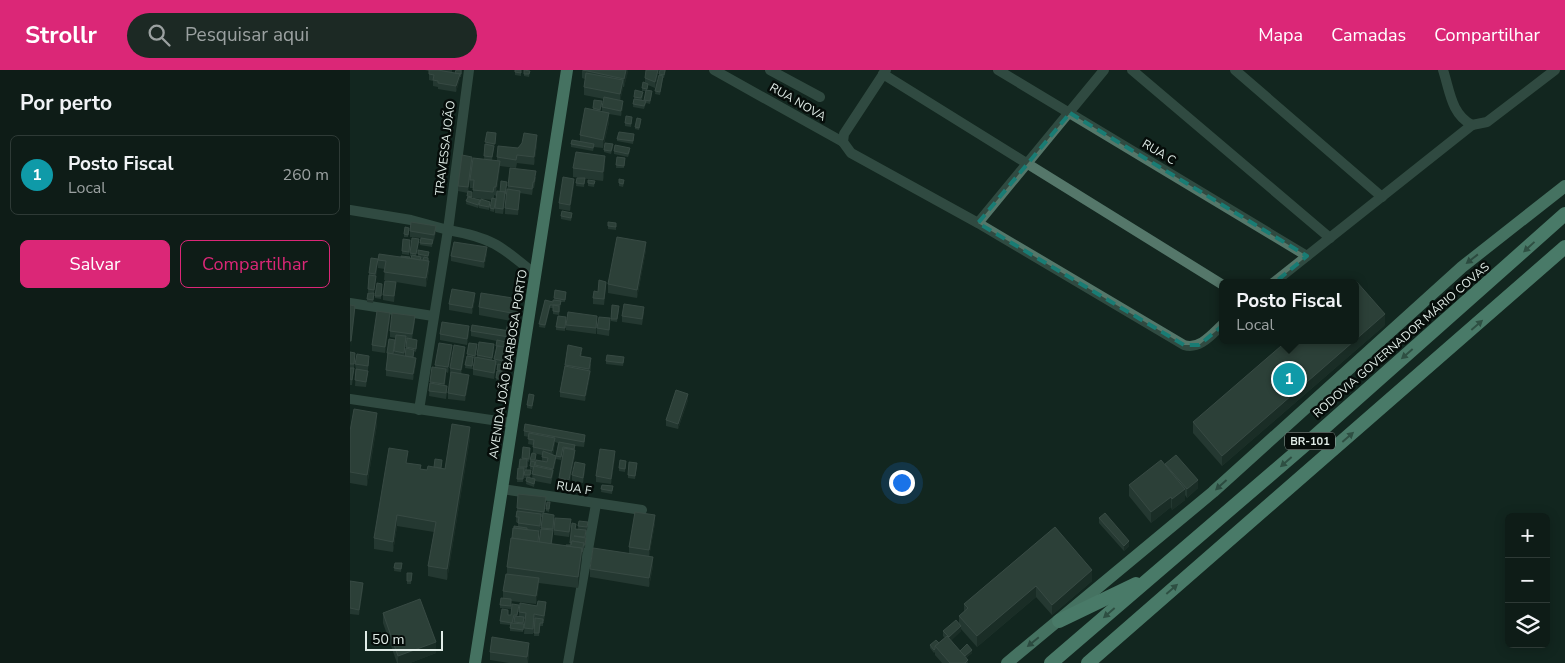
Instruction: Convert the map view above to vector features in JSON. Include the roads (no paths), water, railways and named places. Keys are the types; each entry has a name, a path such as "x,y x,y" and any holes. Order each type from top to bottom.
{"highway":[{"name":"RODOVIA GOVERNADOR MÁRIO COVAS","path":"1051,663 1313,438 1565,214"},
{"name":"BR-101","path":"1088,663 1565,247"},
{"path":"1059,621 1153,576"}],"main road":[{"name":"AVENIDA JOÃO BARBOSA PORTO","path":"475,663 568,70"},
{"path":"1007,663 1213,492 1462,267 1565,186"}],"street":[{"name":"TRAVESSA JOÃO","path":"419,410 448,230 469,70"},
{"name":"RUA NOVA","path":"714,70 736,75 843,142 850,153 978,223 1184,345 1191,347 1199,345 1219,328"},
{"path":"770,70 820,97"},
{"name":"RUA C","path":"998,70 1308,256"},
{"path":"978,223 1104,70"},
{"path":"1132,70 1330,238"},
{"path":"1235,70 1382,197"},
{"path":"1443,70 1455,109 1460,118 1472,125"},
{"path":"1278,279 1472,125 1487,122 1556,70"},
{"path":"843,142 844,134 884,72 1219,283"},
{"path":"350,210 411,220 485,238 500,245 536,275"},
{"path":"350,303 433,316"},
{"path":"350,399 512,423"},
{"name":"RUA F","path":"502,489 642,510"},
{"path":"568,663 596,504"}],"place":[{"name":"Posto Fiscal","path":"1289,379"}]}
